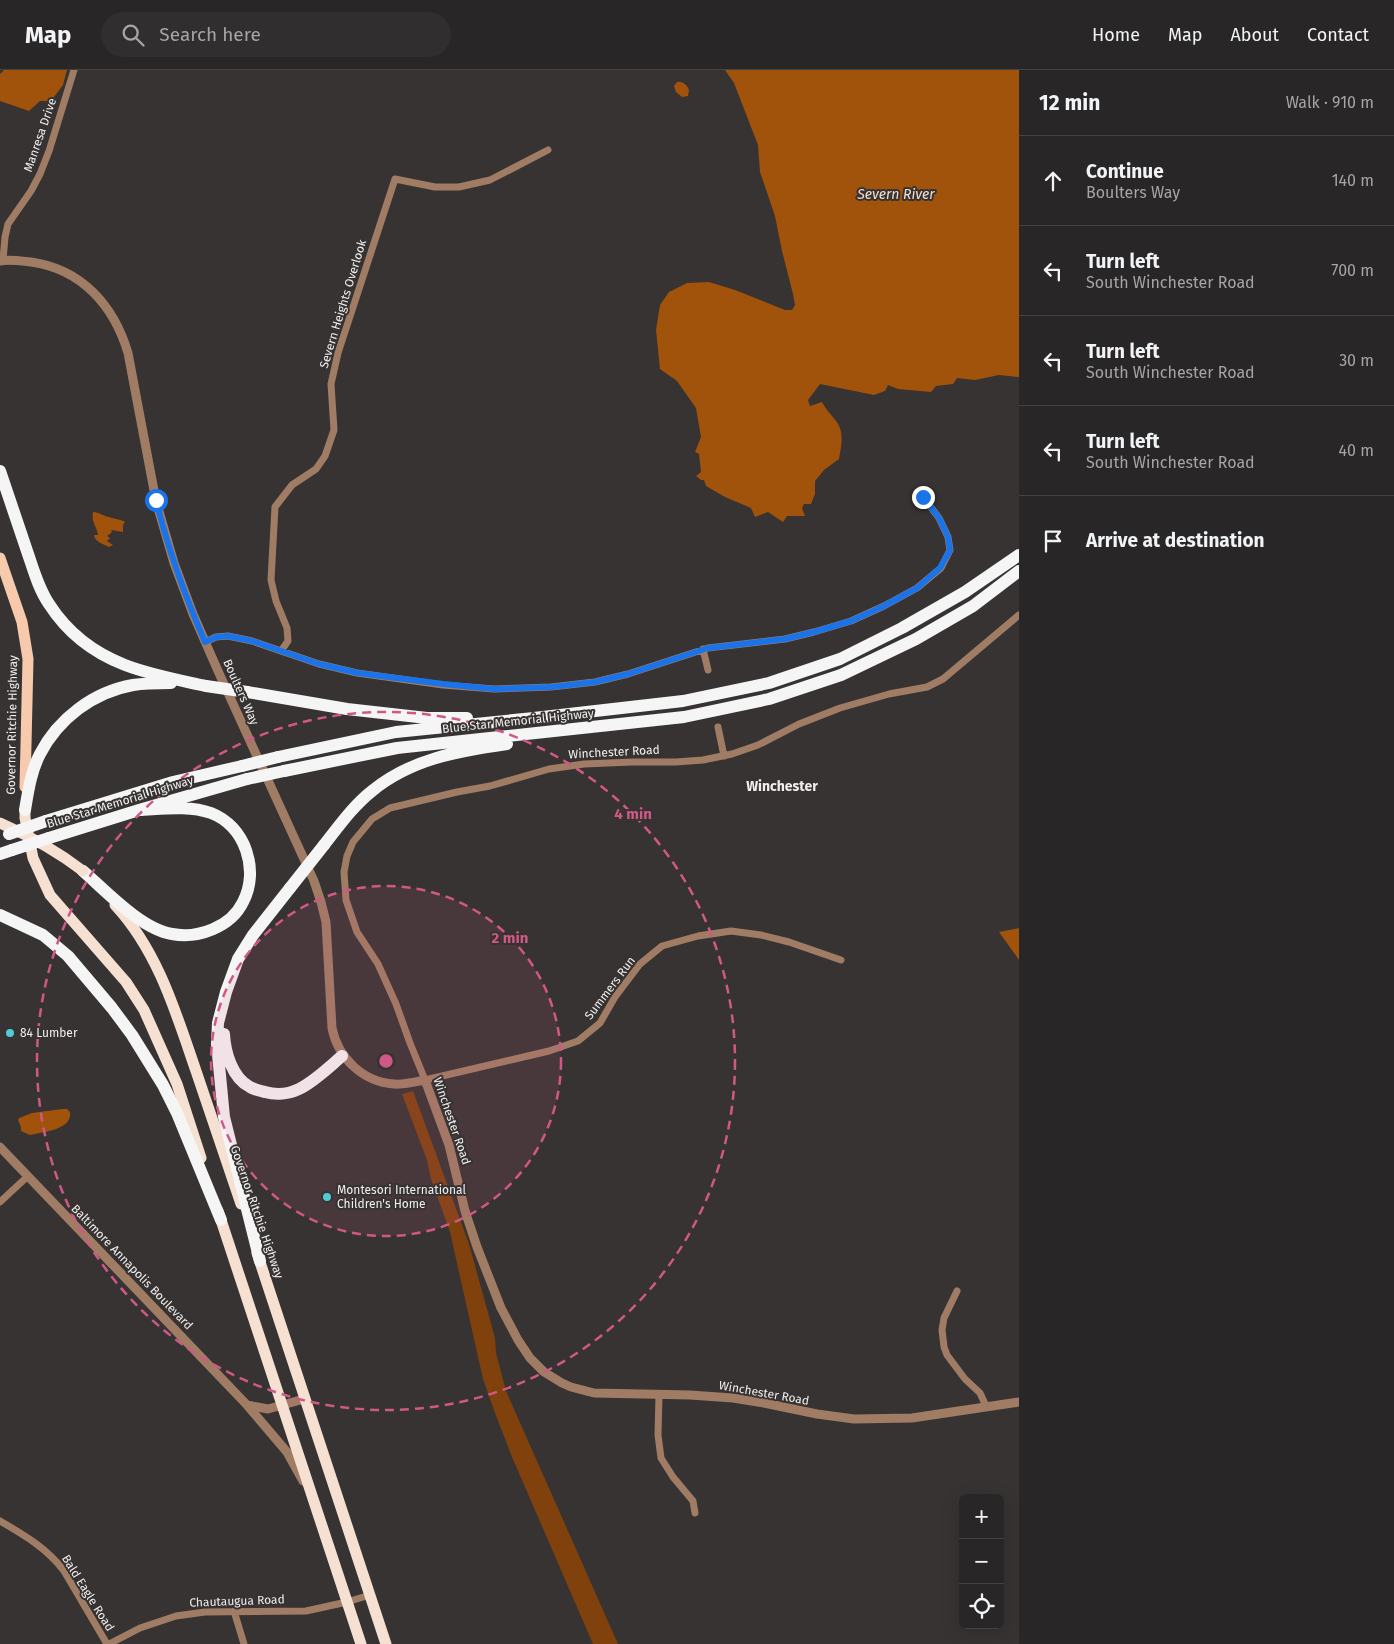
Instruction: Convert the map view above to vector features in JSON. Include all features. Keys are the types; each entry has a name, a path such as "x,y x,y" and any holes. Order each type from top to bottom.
{"highway":[{"path":"0,471 37,580 48,602 64,624 90,647 125,666 206,686"},
{"name":"Blue Star Memorial Highway","path":"4,835 173,782 396,732 683,700 769,683 840,659 965,592 1019,555"},
{"name":"Blue Star Memorial Highway","path":"6,852 139,810 248,779 397,748 684,716 769,699 841,675 916,639 974,606 1019,571"},
{"path":"25,810 28,789 40,754 61,724 91,700 108,692 132,685 176,683 206,686 347,709 427,718 534,718"},
{"path":"260,1261 224,1117 217,1044 218,1023 226,992 238,959 252,935 350,812 371,791 396,774 426,760 456,751 684,716"},
{"name":"Governor Ritchie Highway","path":"25,810 33,858 50,895 126,982 144,1010 177,1084 361,1644"},
{"path":"83,871 134,916 151,927 171,934 193,935 211,931 231,918 243,902 250,866 247,851 239,834 227,821 210,813 192,810 139,810"},
{"name":"Governor Ritchie Highway","path":"0,823 46,845 83,871 124,916 151,957 171,999 260,1261 386,1644"},
{"path":"0,915 43,936 68,956 132,1035 177,1113 221,1220"},
{"path":"226,992 223,1026 224,1044 230,1062 241,1081 250,1087 272,1094 293,1091 311,1081 342,1056"}],"main road":[{"name":"Governor Ritchie Highway","path":"0,558 22,622 28,659 25,810"}],"street":[{"name":"Manresa Drive","path":"2,261 8,224 31,190 50,151 74,70"},
{"name":"Severn Heights Overlook","path":"281,652 288,641 287,628 276,601 271,580 275,507 292,485 316,468 325,456 334,430 331,384 338,353 395,179 435,187 460,187 490,180 548,150"},
{"name":"Boulters Way","path":"2,261 41,263 67,274 90,289 105,305 114,317 123,336 162,526 174,563 205,642 314,881 321,902 326,922 332,1028 336,1044 342,1056"},
{"path":"205,642 216,637 228,636 252,641 319,664 358,673 404,680 494,689 552,687 595,682 628,674 703,649 785,639 814,632 851,621 917,588 940,568 950,550 948,537 939,518 923,497"},
{"name":"Winchester Road","path":"1019,615 943,679 927,687 889,694 840,708 799,724 758,745 724,756 703,760 584,764 549,769 490,786 390,808 372,819 353,842 347,856 344,872 346,900 357,932 378,964 396,1004 425,1080 449,1145 465,1211 477,1247 505,1315 518,1340 537,1366 553,1378 571,1388 582,1391 733,1398 854,1419 912,1418 1019,1402"},
{"path":"703,649 708,670"},
{"path":"718,727 724,756"},
{"name":"Summers Run","path":"425,1080 549,1051 578,1042 600,1023 615,997 640,964 662,946 698,936 731,931 761,935 789,942 841,960"},
{"path":"342,1056 370,1078 382,1082 394,1084 425,1080"},
{"name":"Baltimore Annapolis Boulevard","path":"0,1147 247,1405 286,1452 312,1497"},
{"path":"0,1202 28,1176"},
{"path":"957,1291 944,1318 942,1330 944,1347 947,1355 965,1379 980,1393 986,1406"},
{"path":"659,1394 658,1435 662,1458 673,1477 693,1501 695,1513"},
{"path":"247,1405 268,1409 304,1399"},
{"name":"Bald Eagle Road","path":"0,1521 36,1542 56,1560 108,1644"},
{"name":"Chautaugua Road","path":"108,1644 140,1628 176,1616 205,1612 306,1611 370,1595"},
{"path":"234,1611 244,1644"}],"shaded area":[{"path":"413,1091 469,1244 495,1338 496,1353 506,1391 618,1644 593,1644 512,1457 495,1413 483,1379 450,1232 431,1179 427,1160 402,1094"}],"water":[{"path":"4,70 67,70 63,85 51,101 40,101 29,111 0,101 0,74"},
{"name":"Severn River","path":"725,70 1019,70 1019,377 999,375 975,380 957,378 953,384 936,386 931,392 898,389 888,385 885,391 874,395 820,384 808,400 810,406 822,402 839,425 842,440 839,459 824,470 815,481 815,494 811,504 804,504 802,508 805,516 787,516 783,522 768,512 755,517 751,508 725,497 706,486 704,480 696,476 701,472 699,454 695,452 701,437 696,408 677,381 660,369 656,330 660,305 669,292 687,283 709,282 785,310 792,310 795,305 775,216 760,172 758,145 734,83"},
{"path":"677,82 687,86 689,90 688,96 682,97 676,92 674,86"},
{"path":"93,512 125,522 123,532 111,530 112,532 107,536 110,538 107,541 113,545 109,547 96,539 94,535 98,535"},
{"path":"1019,928 1019,960 999,932"},
{"path":"67,1109 70,1112 70,1118 63,1126 30,1135 21,1131 19,1118 32,1113"}],"place":[{"name":"84 Lumber","path":"10,1033"},
{"name":"Montesori International Children's Home","path":"327,1197"}],"district":[{"name":"Winchester","path":"782,786"}],"route":[{"path":"156,500 174,563 205,642 216,637 228,636 252,641 319,664 358,673 404,680 494,689 552,687 595,682 628,674 708,648 785,639 851,621 917,588 940,568 950,550 948,537 939,518 923,497"}]}
